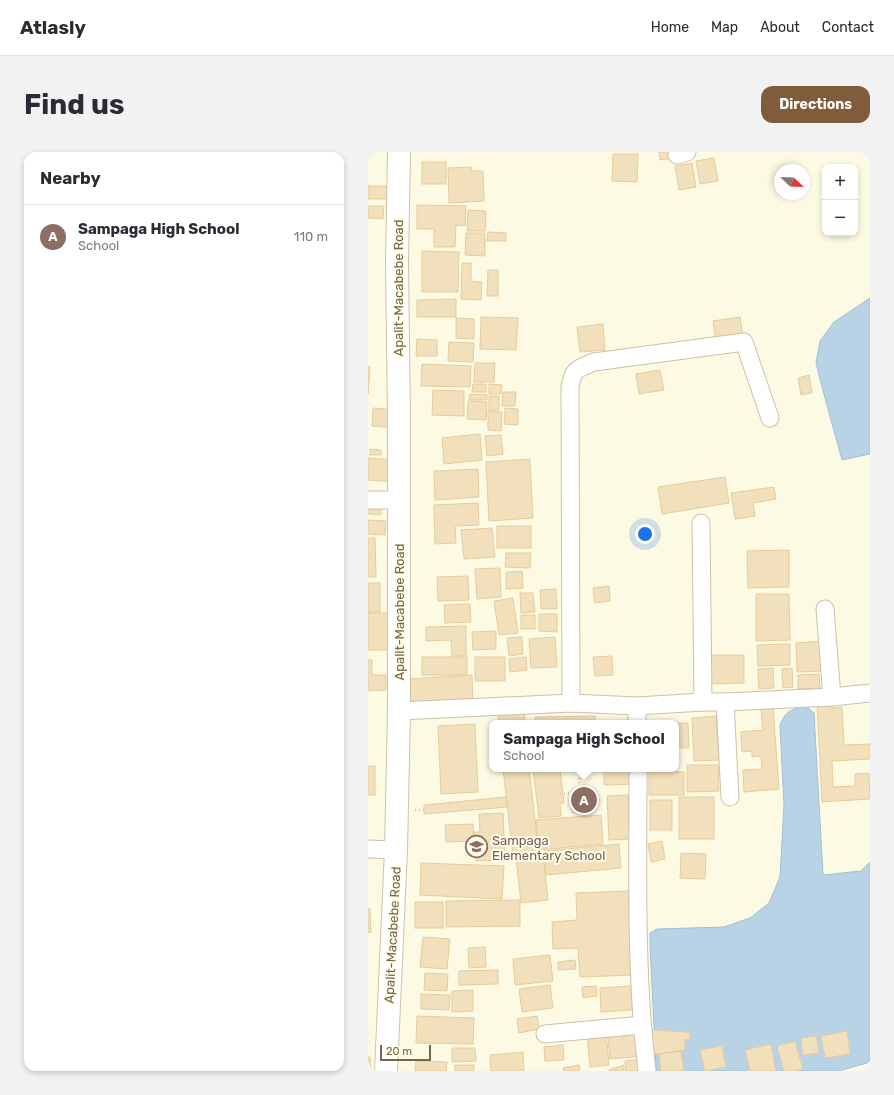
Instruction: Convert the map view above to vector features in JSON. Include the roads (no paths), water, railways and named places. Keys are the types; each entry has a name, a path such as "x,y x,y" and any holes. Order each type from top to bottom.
{"main road":[{"name":"Apalit-Macabebe Road","path":"386,1071 396,850 399,711 400,420 396,262 399,152"}],"street":[{"path":"571,703 570,387 572,376 577,369 594,362 744,342 770,418"},
{"path":"368,500 399,500"},
{"path":"701,523 703,702"},
{"path":"825,609 832,697"},
{"path":"399,711 571,703 638,715 703,702 832,697 870,693"},
{"path":"725,702 730,797"},
{"path":"638,772 638,907 642,1025 647,1071"},
{"path":"368,849 396,850"},
{"path":"545,1034 642,1025"}],"water":[{"path":"870,298 870,454 842,460 816,363 820,341 834,322"},
{"path":"799,707 807,707 814,713 823,875 861,871 870,862 870,1060 867,1063 839,1071 657,1071 650,933 657,929 724,927 750,918 769,903 780,877 784,805 780,726 786,714"}],"place":[{"name":"Sampaga High School","path":"584,800"},
{"name":"Sampaga Elementary School","path":"477,847"}]}
